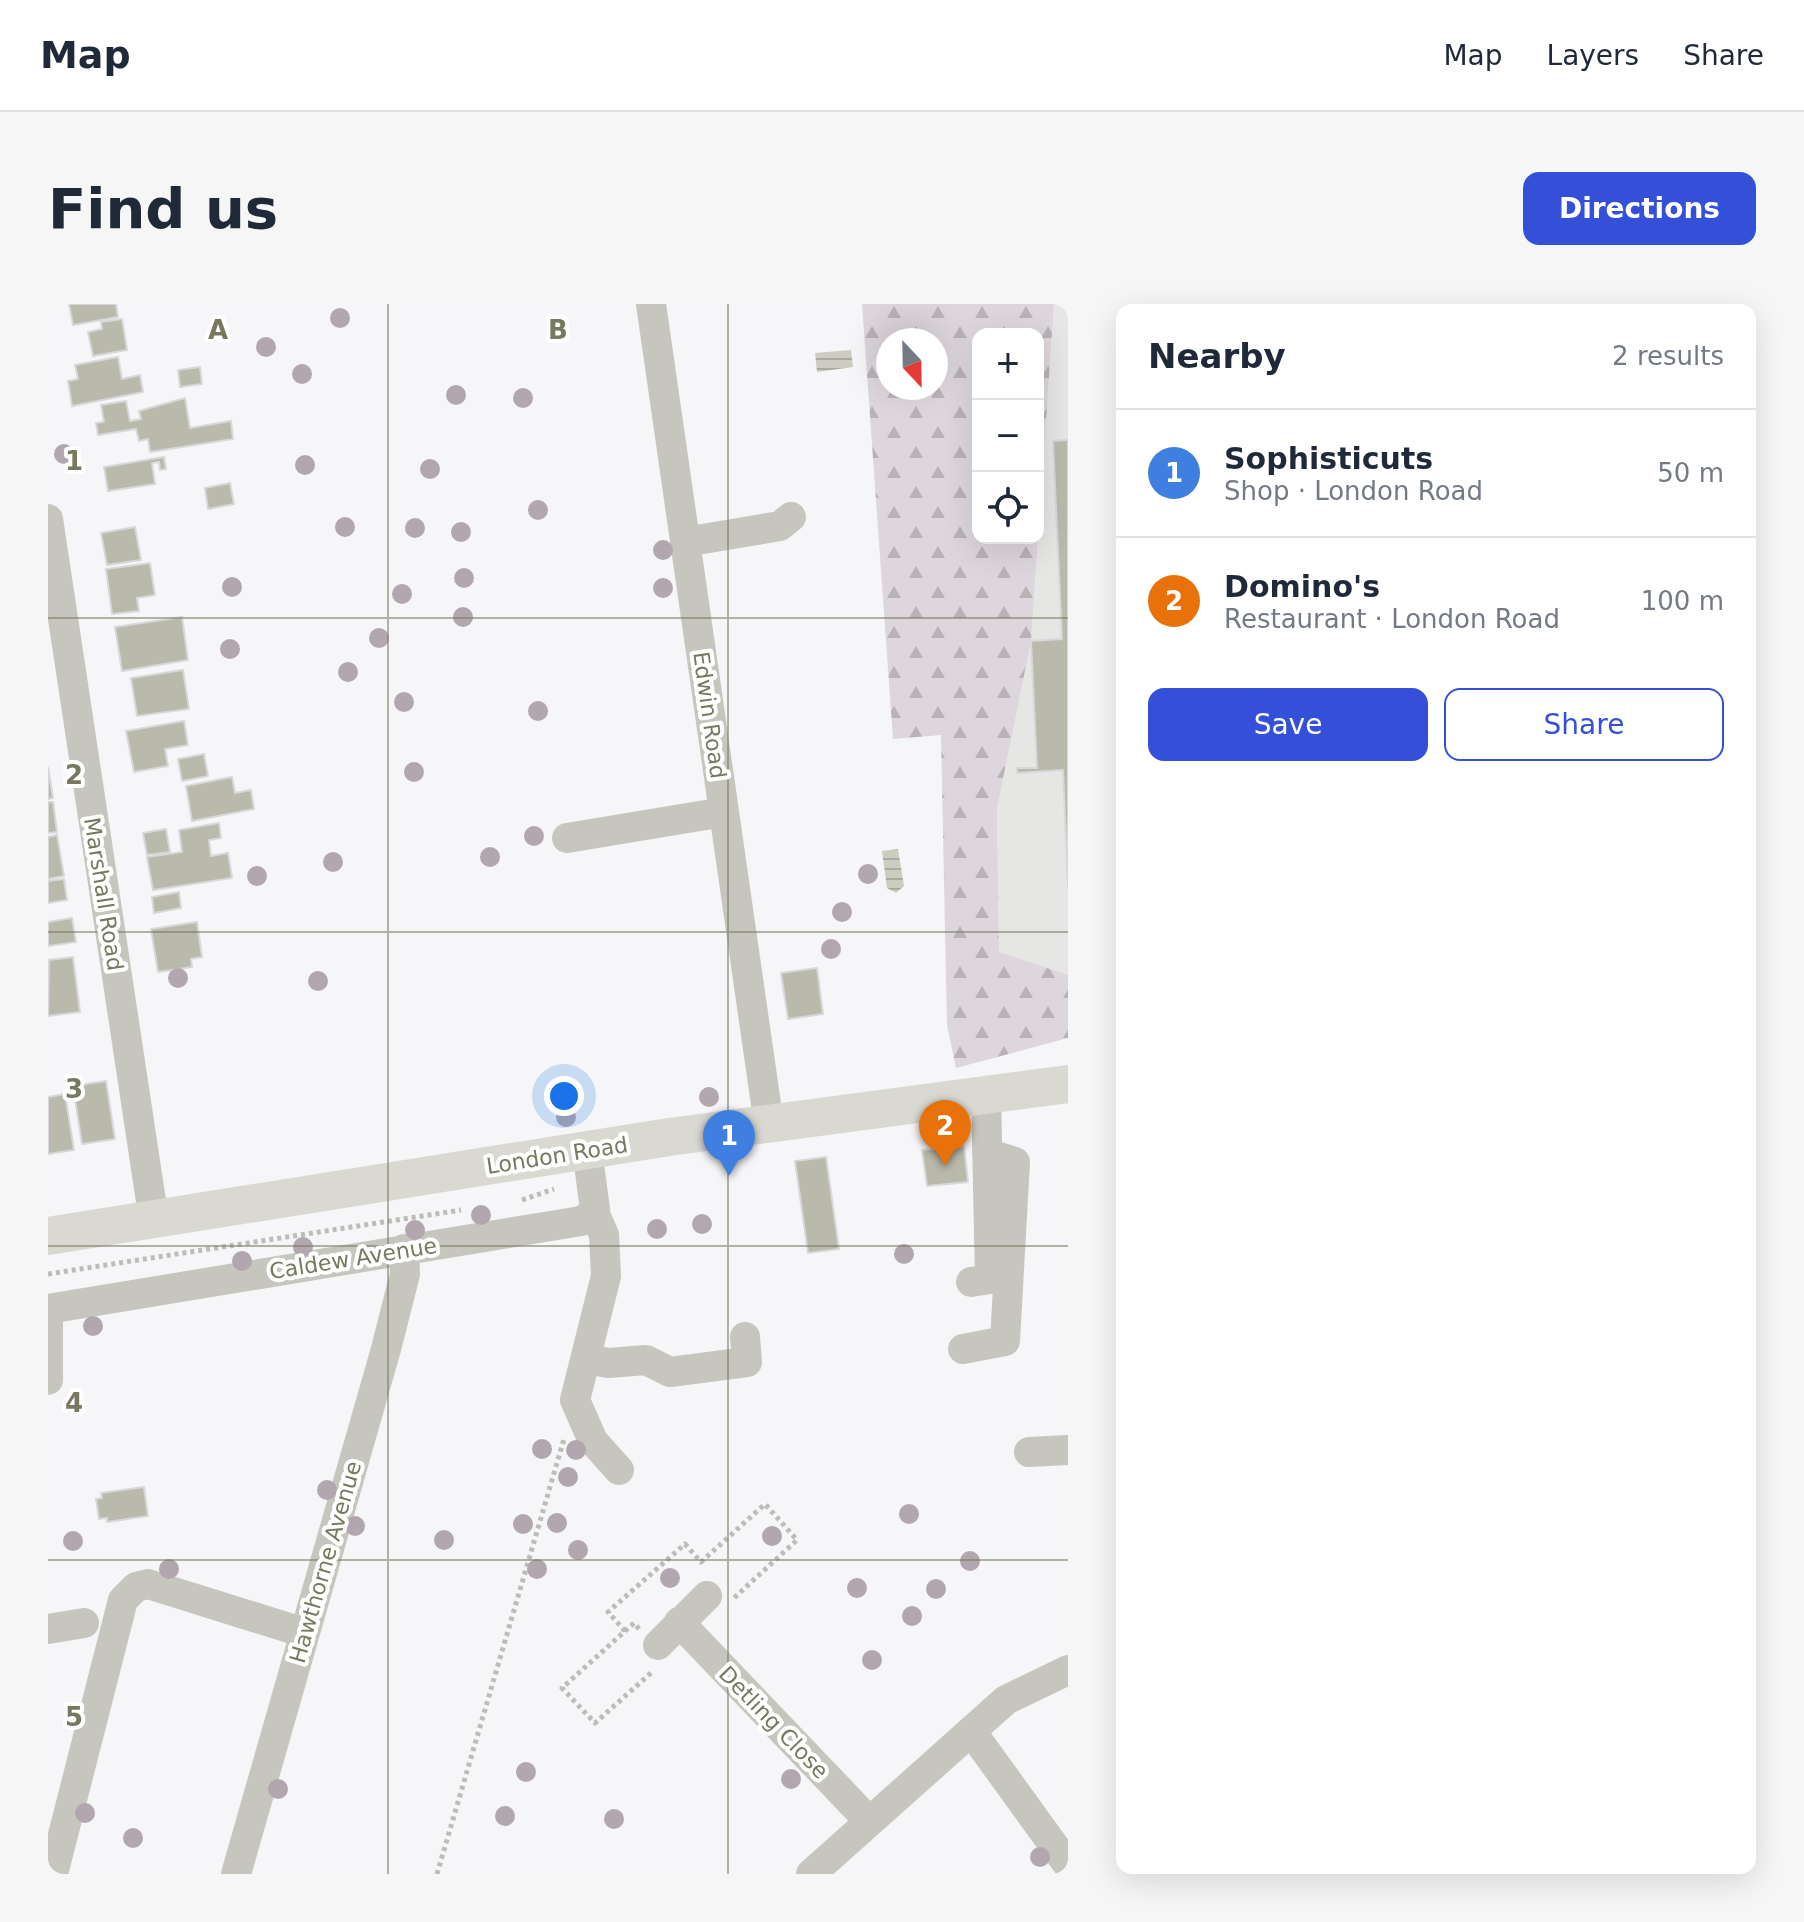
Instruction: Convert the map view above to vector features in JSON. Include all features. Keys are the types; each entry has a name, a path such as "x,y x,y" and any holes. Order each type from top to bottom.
{"main road":[{"name":"London Road","path":"48,1236 587,1150 1068,1084"}],"street":[{"name":"Edwin Road","path":"651,304 769,1125"},
{"path":"685,542 780,526 791,517"},
{"name":"Marshall Road","path":"48,519 154,1221"},
{"path":"567,838 724,812"},
{"path":"971,1282 990,1279 986,1095"},
{"path":"587,1150 594,1212 604,1235 607,1270 575,1400 593,1441 619,1470"},
{"path":"963,1349 1005,1341 1015,1162 987,1153"},
{"name":"Caldew Avenue","path":"48,1309 581,1221 594,1212"},
{"name":"Hawthorne Avenue","path":"236,1874 402,1288 404,1249"},
{"path":"48,1318 48,1380"},
{"path":"587,1359 608,1363 646,1360 670,1372 747,1362 745,1337"},
{"path":"1029,1452 1068,1450"},
{"path":"53,1874 123,1600 136,1587 148,1584 305,1633"},
{"path":"647,1655 686,1629 707,1596"},
{"path":"48,1629 84,1623"},
{"name":"Detling Close","path":"686,1629 869,1821"},
{"path":"811,1874 1006,1700 1068,1670"},
{"path":"971,1731 1068,1865"}],"path":[{"path":"510,1202 561,1187"},
{"path":"48,1274 467,1209"},
{"path":"437,1874 575,1400"},
{"path":"647,1655 643,1633 634,1623 562,1688 595,1723 647,1655 686,1629"}],"shaded area":[{"path":"1054,304 1068,304 1068,975 1030,966 999,953 997,808 1032,625 1038,544 1044,544 1044,450"},
{"path":"851,350 853,367 817,372 815,353"},
{"path":"898,849 904,886 896,893 887,888 882,851"}],"green space":[{"path":"862,304 1054,304 1044,451 1044,328 972,328 972,544 1038,544 1031,641 997,808 999,952 1068,975 1068,1038 956,1068 947,1025 941,735 893,739"}],"building":[{"path":"69,304 116,304 118,317 73,325"},
{"path":"122,319 127,350 93,356 88,332 102,329 101,322"},
{"path":"118,357 122,379 140,375 143,392 72,406 68,381 78,379 75,365"},
{"path":"200,367 202,384 180,387 178,370"},
{"path":"185,398 190,428 231,421 233,439 150,452 148,439 139,441 136,429 98,435 96,423 104,422 101,405 126,401 130,421 141,419 139,411"},
{"path":"1068,440 1068,887 1063,770 1017,773 1017,768 1037,768 1031,641 1062,639 1053,441"},
{"path":"164,457 166,469 160,470 159,462 152,463 155,484 108,491 104,467"},
{"path":"230,483 234,504 208,509 205,488"},
{"path":"135,527 141,560 107,565 101,533"},
{"path":"150,563 155,595 137,598 139,611 112,614 106,569"},
{"path":"182,617 188,660 122,671 115,627"},
{"path":"183,670 189,709 137,716 131,678"},
{"path":"184,721 188,745 165,749 168,766 134,772 126,731"},
{"path":"204,754 208,776 182,781 178,759"},
{"path":"48,767 53,798 48,799"},
{"path":"232,777 235,793 251,790 254,809 192,821 186,786"},
{"path":"48,802 53,802 57,832 48,833"},
{"path":"219,823 221,838 209,840 211,856 228,853 232,878 153,890 147,857 182,852 179,830"},
{"path":"166,829 170,852 147,855 143,833"},
{"path":"57,835 64,876 48,879 48,837"},
{"path":"64,879 67,900 48,903 48,881"},
{"path":"179,892 181,908 154,913 152,897"},
{"path":"72,918 76,942 48,946 48,922"},
{"path":"197,922 202,957 191,959 192,967 158,972 151,929"},
{"path":"73,957 80,1012 48,1016 49,960"},
{"path":"817,968 823,1014 788,1019 781,973"},
{"path":"106,1081 115,1139 82,1144 73,1086"},
{"path":"65,1094 74,1150 48,1154 48,1097"},
{"path":"964,1146 968,1182 927,1186 922,1150"},
{"path":"826,1157 839,1249 808,1253 795,1161"},
{"path":"144,1487 148,1516 107,1522 107,1518 99,1519 96,1499 102,1498 101,1493"}],"place":[{"name":"Domino's","path":"945,1166"},
{"name":"Sophisticuts","path":"729,1176"}]}
